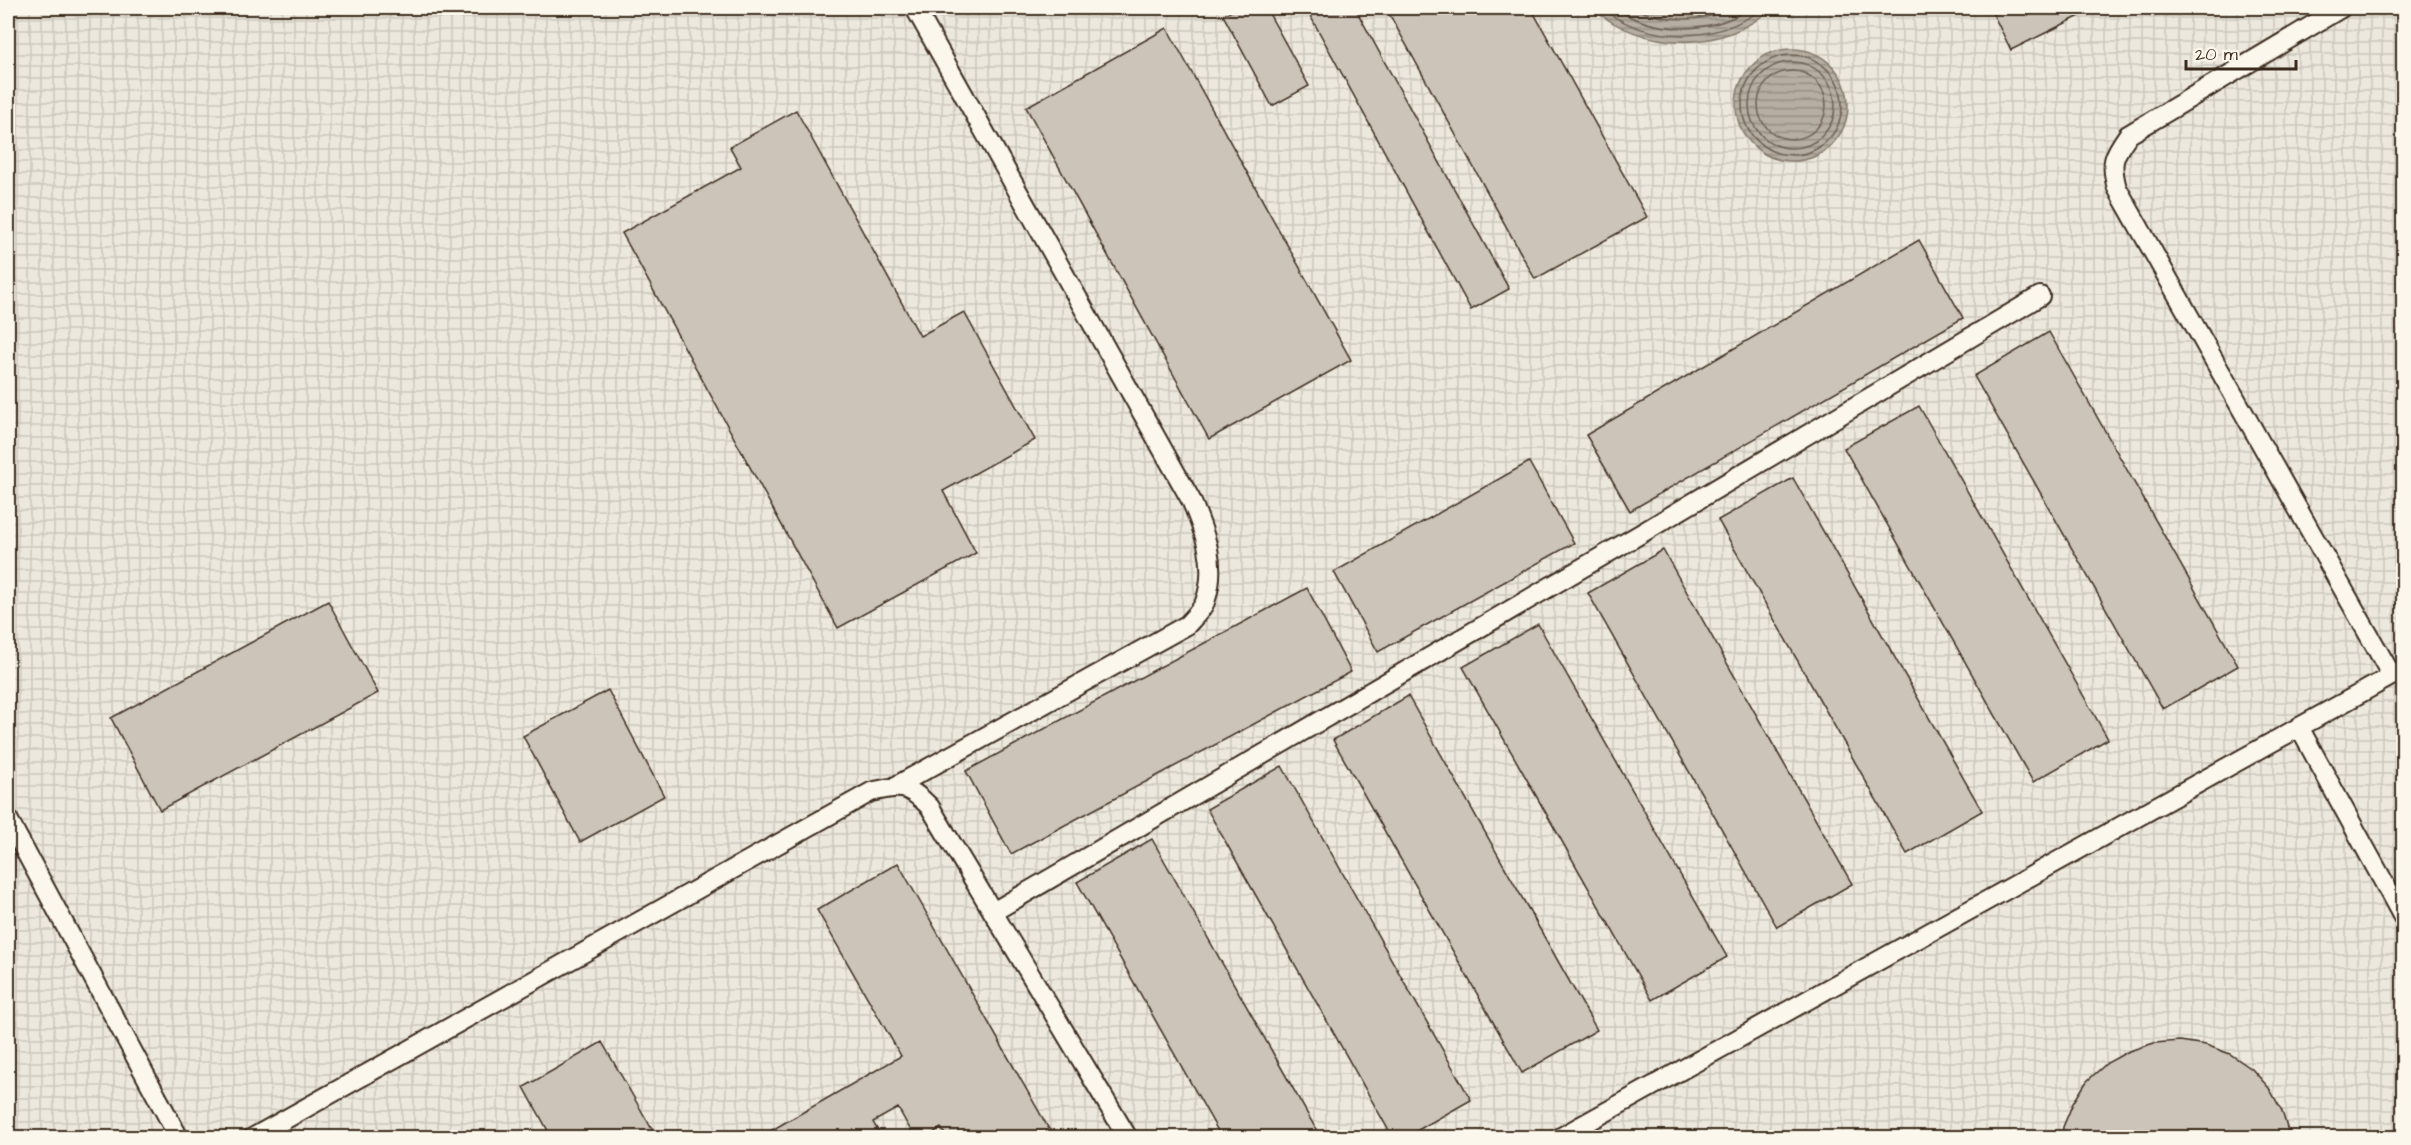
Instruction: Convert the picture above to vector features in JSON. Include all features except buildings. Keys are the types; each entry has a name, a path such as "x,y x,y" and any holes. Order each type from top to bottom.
{"lane":[{"path":"252,1137 871,792 896,786 1187,625 1205,603 1211,572 1208,541 1191,500 915,8"},
{"path":"1559,1137 2398,673 2117,188 2112,169 2115,154 2128,135 2341,8"},
{"path":"993,912 1632,539 2040,296"},
{"path":"2299,727 2403,919"},
{"path":"896,786 915,792 930,807 1128,1137"},
{"path":"8,819 179,1137"}],"shaded area":[{"path":"8,8 2403,8 2403,1137 8,1137"}],"water":[{"path":"1592,8 1772,8 1752,23 1730,33 1706,40 1682,41 1658,39 1634,33 1612,22"},
{"path":"1792,49 1814,53 1832,65 1844,83 1848,105 1844,127 1832,145 1814,157 1792,161 1770,157 1752,145 1740,127 1736,105 1740,83 1752,65 1770,53"}]}
